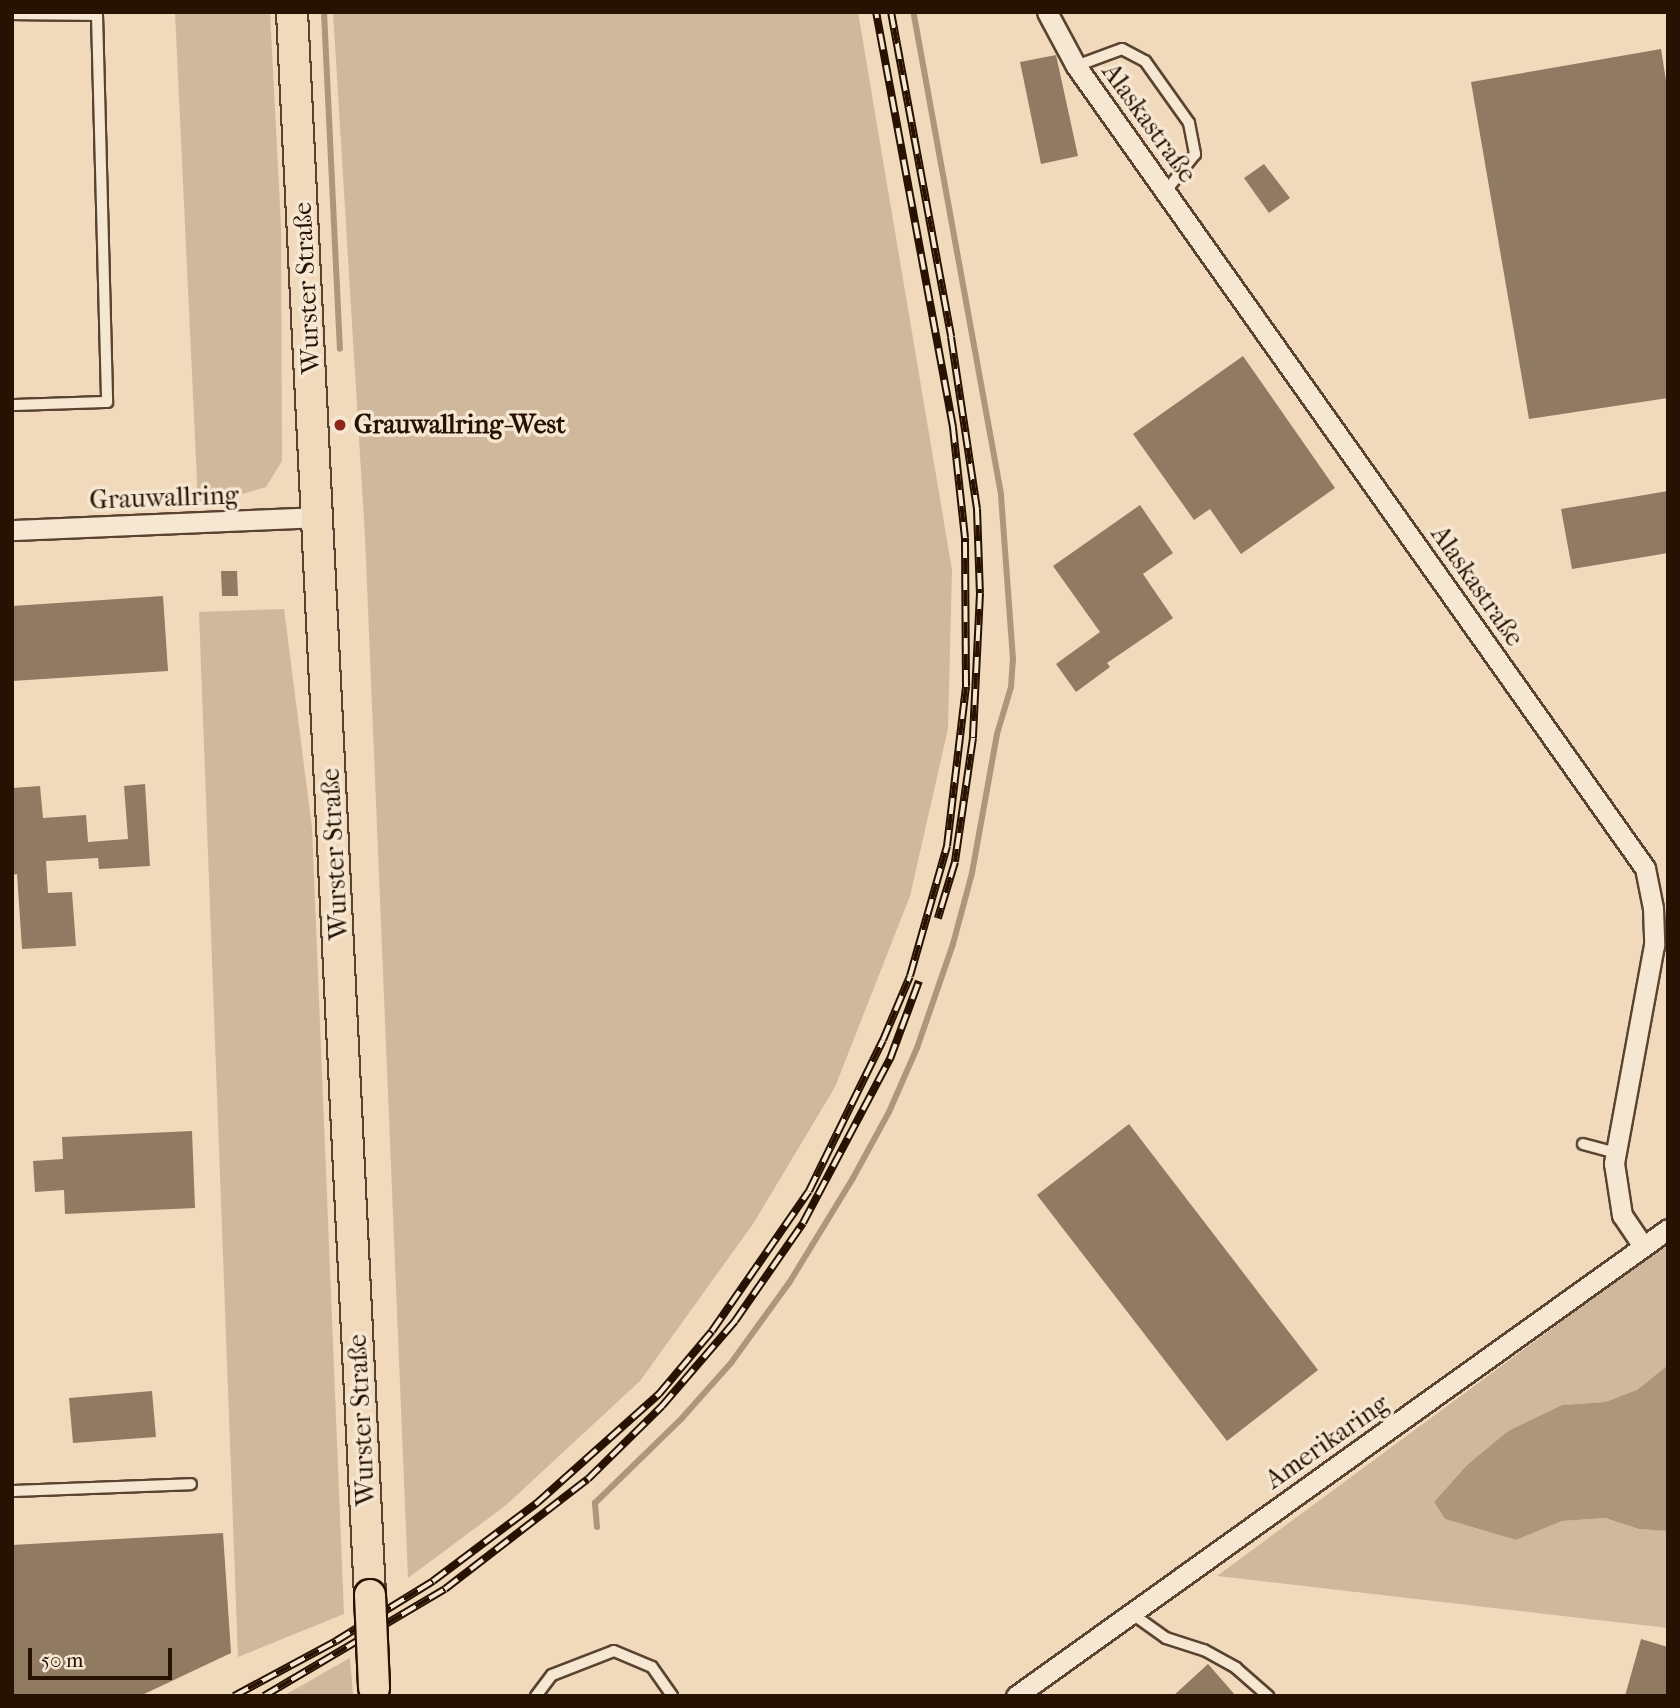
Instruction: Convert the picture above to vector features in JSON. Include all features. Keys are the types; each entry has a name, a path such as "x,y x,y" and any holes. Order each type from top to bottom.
{"main road":[{"name":"Wurster Straße","path":"292,12 375,1692"}],"street":[{"name":"Alaskastraße","path":"1047,12 1076,66 1645,867 1661,928 1654,945 1614,1163 1622,1215 1643,1246"},
{"name":"Grauwallring","path":"12,530 317,517"},
{"name":"Amerikaring","path":"1016,1696 1668,1229"}],"lane":[{"path":"12,14 97,15 107,402 12,405"},
{"path":"1076,66 1122,49 1145,61 1189,123 1195,154 1166,191"},
{"path":"1583,1144 1616,1153"},
{"path":"12,1491 191,1485"},
{"path":"1131,1614 1166,1638 1204,1650 1236,1668 1268,1696"},
{"path":"536,1696 552,1675 614,1651 652,1667 672,1696"}],"shaded area":[{"path":"175,12 270,12 281,226 282,461 266,487 222,500 198,502"},
{"path":"333,12 858,12 952,570 948,729 910,896 835,1087 753,1224 640,1381 505,1506 408,1578 365,536"},
{"path":"284,609 312,828 344,1614 238,1657 199,612"},
{"path":"1668,1243 1668,1365 1637,1390 1605,1402 1562,1405 1508,1431 1467,1465 1434,1502 1445,1519 1516,1540 1562,1521 1605,1518 1639,1529 1668,1531 1668,1628 1217,1576"},
{"path":"1668,1365 1668,1531 1639,1529 1605,1518 1562,1521 1516,1540 1445,1519 1434,1502 1467,1465 1508,1431 1562,1405 1605,1402 1637,1390"},
{"path":"350,1658 353,1696 283,1696"}],"building":[{"path":"1661,49 1668,93 1668,398 1529,419 1471,82"},
{"path":"1056,55 1078,156 1041,164 1020,62"},
{"path":"1264,164 1290,198 1269,213 1244,178"},
{"path":"1243,356 1335,488 1241,554 1210,509 1194,520 1133,434"},
{"path":"1668,491 1668,553 1572,569 1561,509"},
{"path":"1140,505 1173,553 1143,574 1173,618 1107,663 1110,667 1076,692 1056,664 1100,632 1053,566"},
{"path":"221,571 237,571 238,596 222,596"},
{"path":"163,596 168,671 12,681 12,606"},
{"path":"145,784 150,866 99,869 98,858 46,861 48,893 72,892 76,946 22,949 17,874 12,875 12,788 40,786 43,818 86,815 88,842 128,839 124,786"},
{"path":"1129,1124 1318,1370 1227,1441 1037,1195"},
{"path":"192,1131 195,1208 65,1214 64,1190 35,1192 33,1161 63,1159 62,1137"},
{"path":"152,1391 156,1437 73,1443 69,1398"},
{"path":"223,1533 231,1653 140,1696 12,1696 12,1545"},
{"path":"1641,1639 1668,1647 1668,1696 1625,1696"},
{"path":"1208,1664 1236,1696 1173,1696"}],"waterway":[{"path":"324,12 340,349"},
{"path":"597,1527 595,1503 682,1418 731,1363 789,1283 853,1178 889,1112 917,1048 953,944 972,873 997,734 1011,687 1013,659 1001,494 913,12"}],"railway":[{"path":"234,1696 336,1641 433,1581 537,1503 659,1394 712,1331 809,1191 883,1040 910,976 947,846 966,686 965,538 953,427 876,12"},
{"path":"891,12 951,337 977,509 980,593 973,738 955,862 938,918"},
{"path":"264,1696 445,1589 588,1479 662,1406 735,1321 803,1223 890,1059 919,981"}],"place":[{"name":"Grauwallring-West","path":"340,425"}]}
